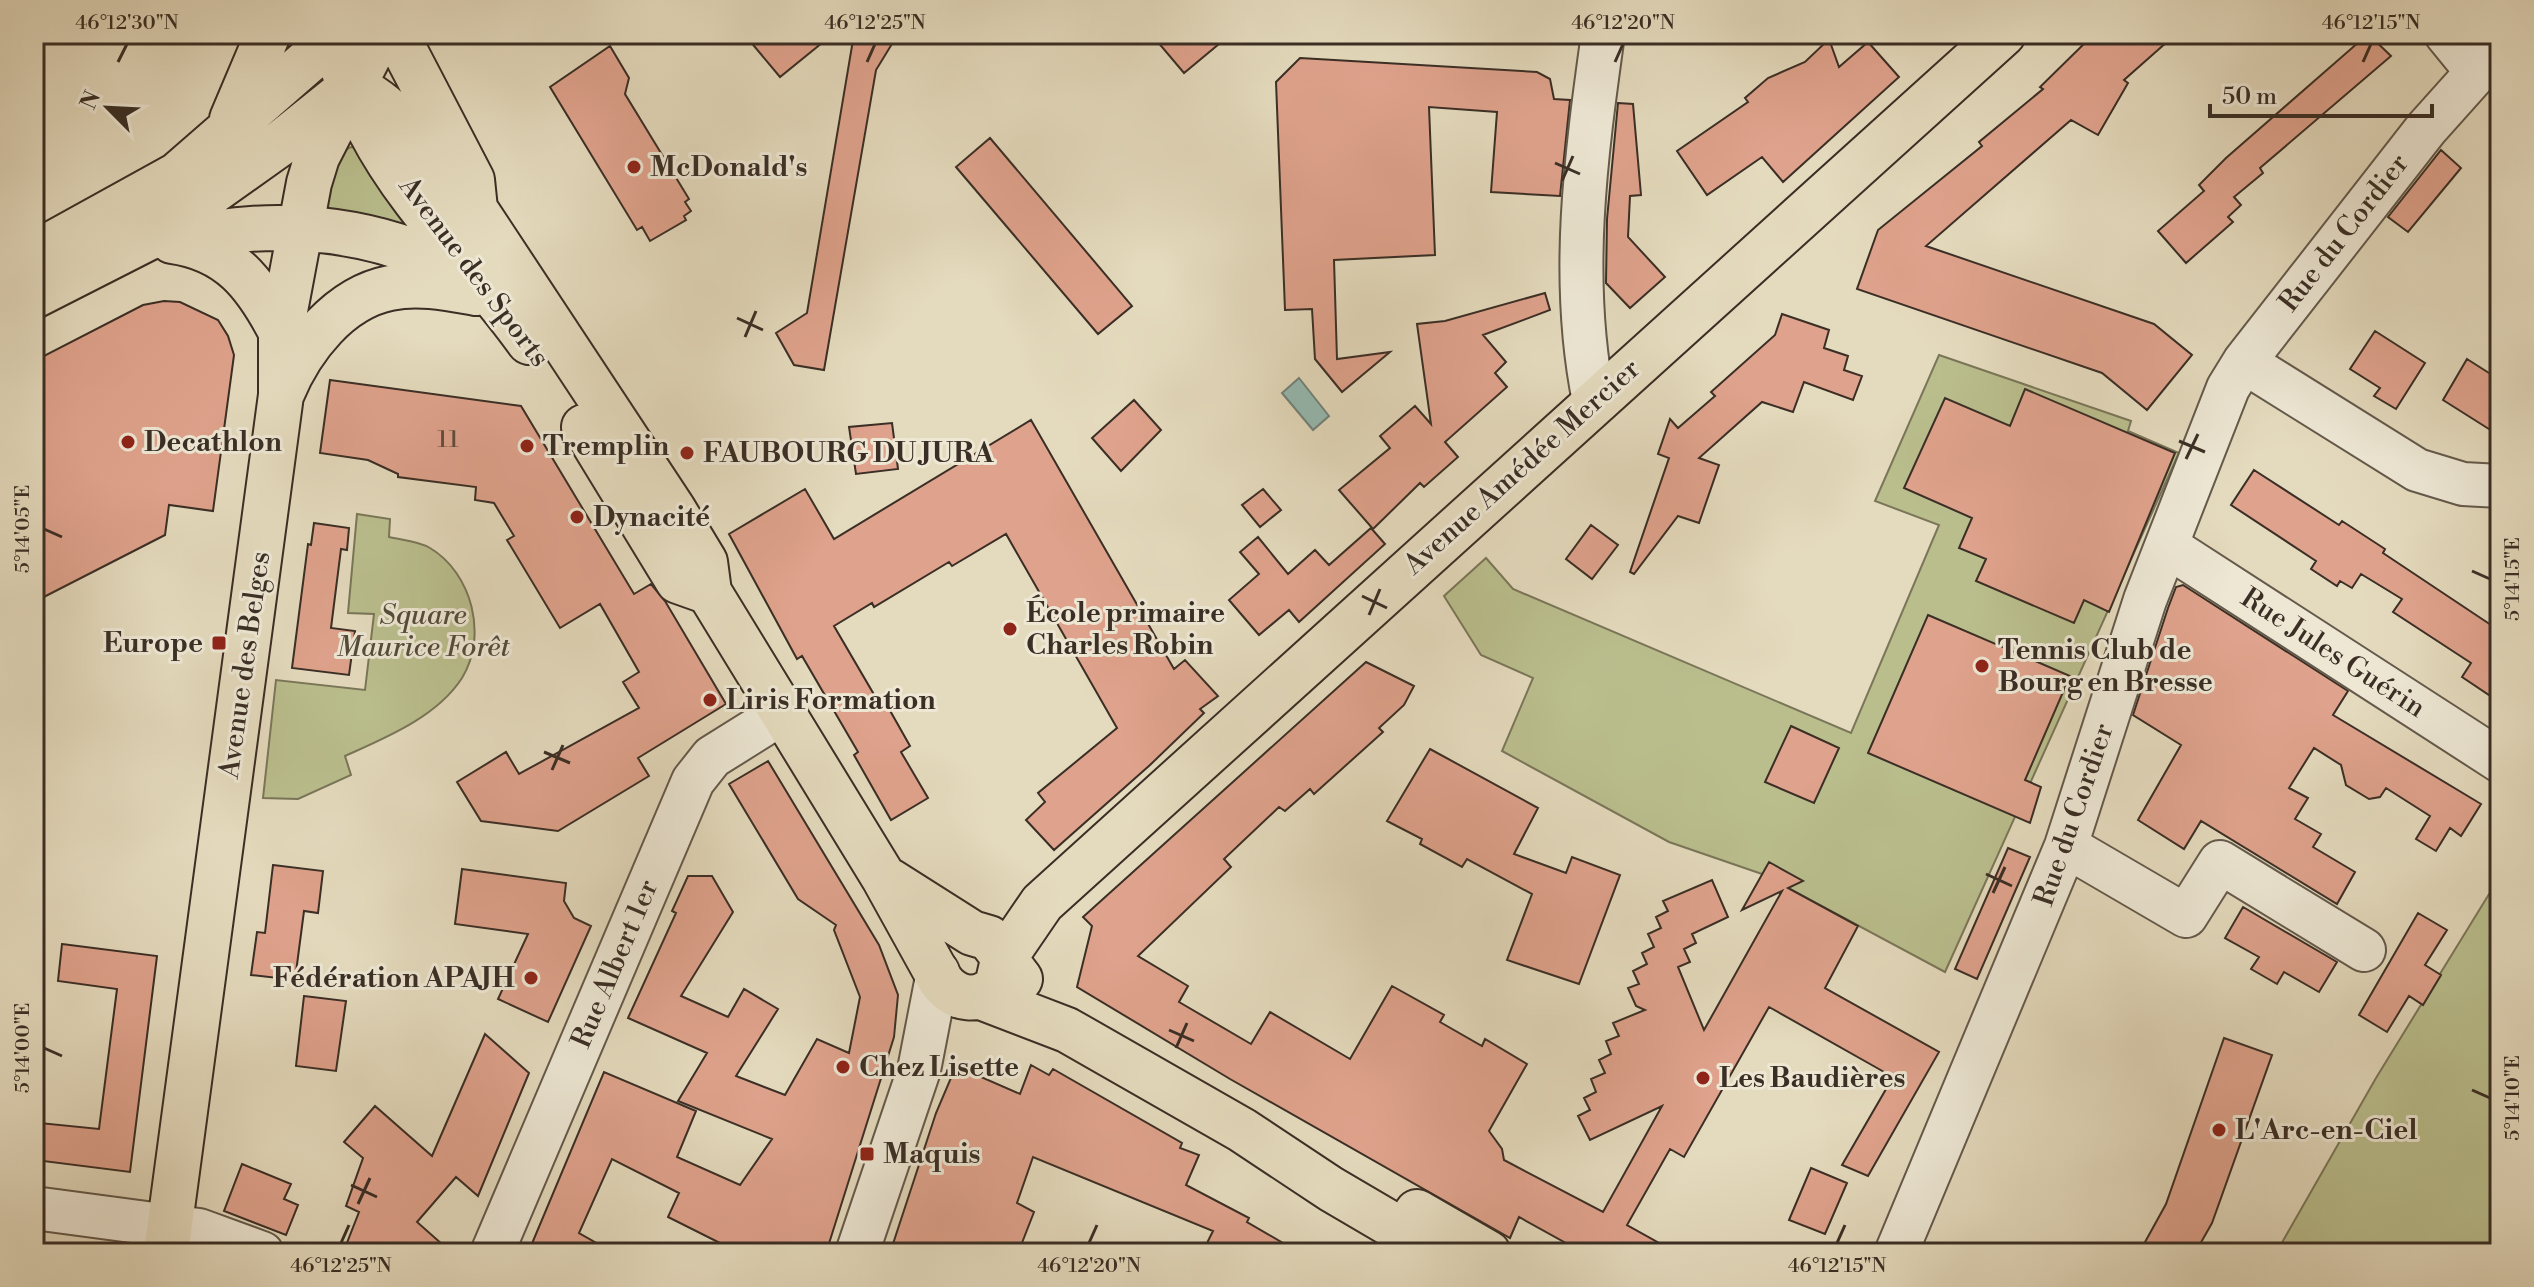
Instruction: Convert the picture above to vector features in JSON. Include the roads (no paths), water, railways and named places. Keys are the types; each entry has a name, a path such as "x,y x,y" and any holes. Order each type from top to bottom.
{"main road":[{"path":"226,132 268,34"},
{"name":"Avenue Amédée Mercier","path":"938,972 945,945 959,935 985,963 1042,903 2003,34"},
{"path":"161,240 352,85 399,37"},
{"name":"Avenue des Sports","path":"399,37 472,180 475,209 673,509 705,562 709,592 938,972"},
{"path":"34,254 177,175 325,44 352,85"},
{"name":"Avenue des Sports","path":"352,85 385,103 403,124 452,199 475,209"},
{"name":"Avenue des Sports","path":"352,85 369,130 431,223 497,297 545,365 678,581 709,592"},
{"name":"Avenue des Belges","path":"168,1240 281,395 281,332 317,157 352,85"},
{"path":"34,296 161,240 215,231 301,228 357,238 427,257 497,297"},
{"path":"161,240 238,268 264,299 281,332"},
{"path":"281,395 308,346 342,309 388,288 435,285 497,297"},
{"path":"884,878 1067,1030 1242,1130 1440,1253"},
{"path":"1242,1130 1349,1172 1488,1253"}],"street":[{"path":"1594,401 1586,362 1579,275 1588,135 1603,34"},
{"path":"2446,34 2488,63"},
{"name":"Rue du Cordier","path":"1896,1253 2066,846 2145,600 2228,388 2244,362 2426,129 2488,63"},
{"path":"2244,362 2417,470 2463,484 2500,486"},
{"name":"Rue Jules Guérin","path":"2167,546 2500,761"},
{"name":"Rue Albert 1er","path":"492,1253 693,781 712,757 784,712"},
{"path":"2066,846 2186,916 2220,862 2364,950"},
{"path":"919,1070 985,963"},
{"path":"857,1253 919,1070 938,972"},
{"path":"34,1208 168,1240 199,1230 262,1253"}],"water":[{"path":"1299,378 1329,416 1313,430 1282,393"}],"place":[{"name":"McDonald's","path":"634,167"},
{"name":"Decathlon","path":"128,442"},
{"name":"Tremplin","path":"527,446"},
{"name":"FAUBOURG DU JURA","path":"687,453"},
{"name":"Dynacité","path":"577,517"},
{"name":"École primaire Charles Robin","path":"1010,629"},
{"name":"Europe","path":"219,643"},
{"name":"Tennis Club de Bourg en Bresse","path":"1982,666"},
{"name":"Liris Formation","path":"710,700"},
{"name":"Fédération APAJH","path":"531,978"},
{"name":"Chez Lisette","path":"843,1067"},
{"name":"Les Baudières","path":"1703,1078"},
{"name":"L'Arc-en-Ciel","path":"2219,1130"},
{"name":"Maquis","path":"867,1154"}],"park label":[{"name":"Square Maurice Forêt","path":"423,631"}]}
